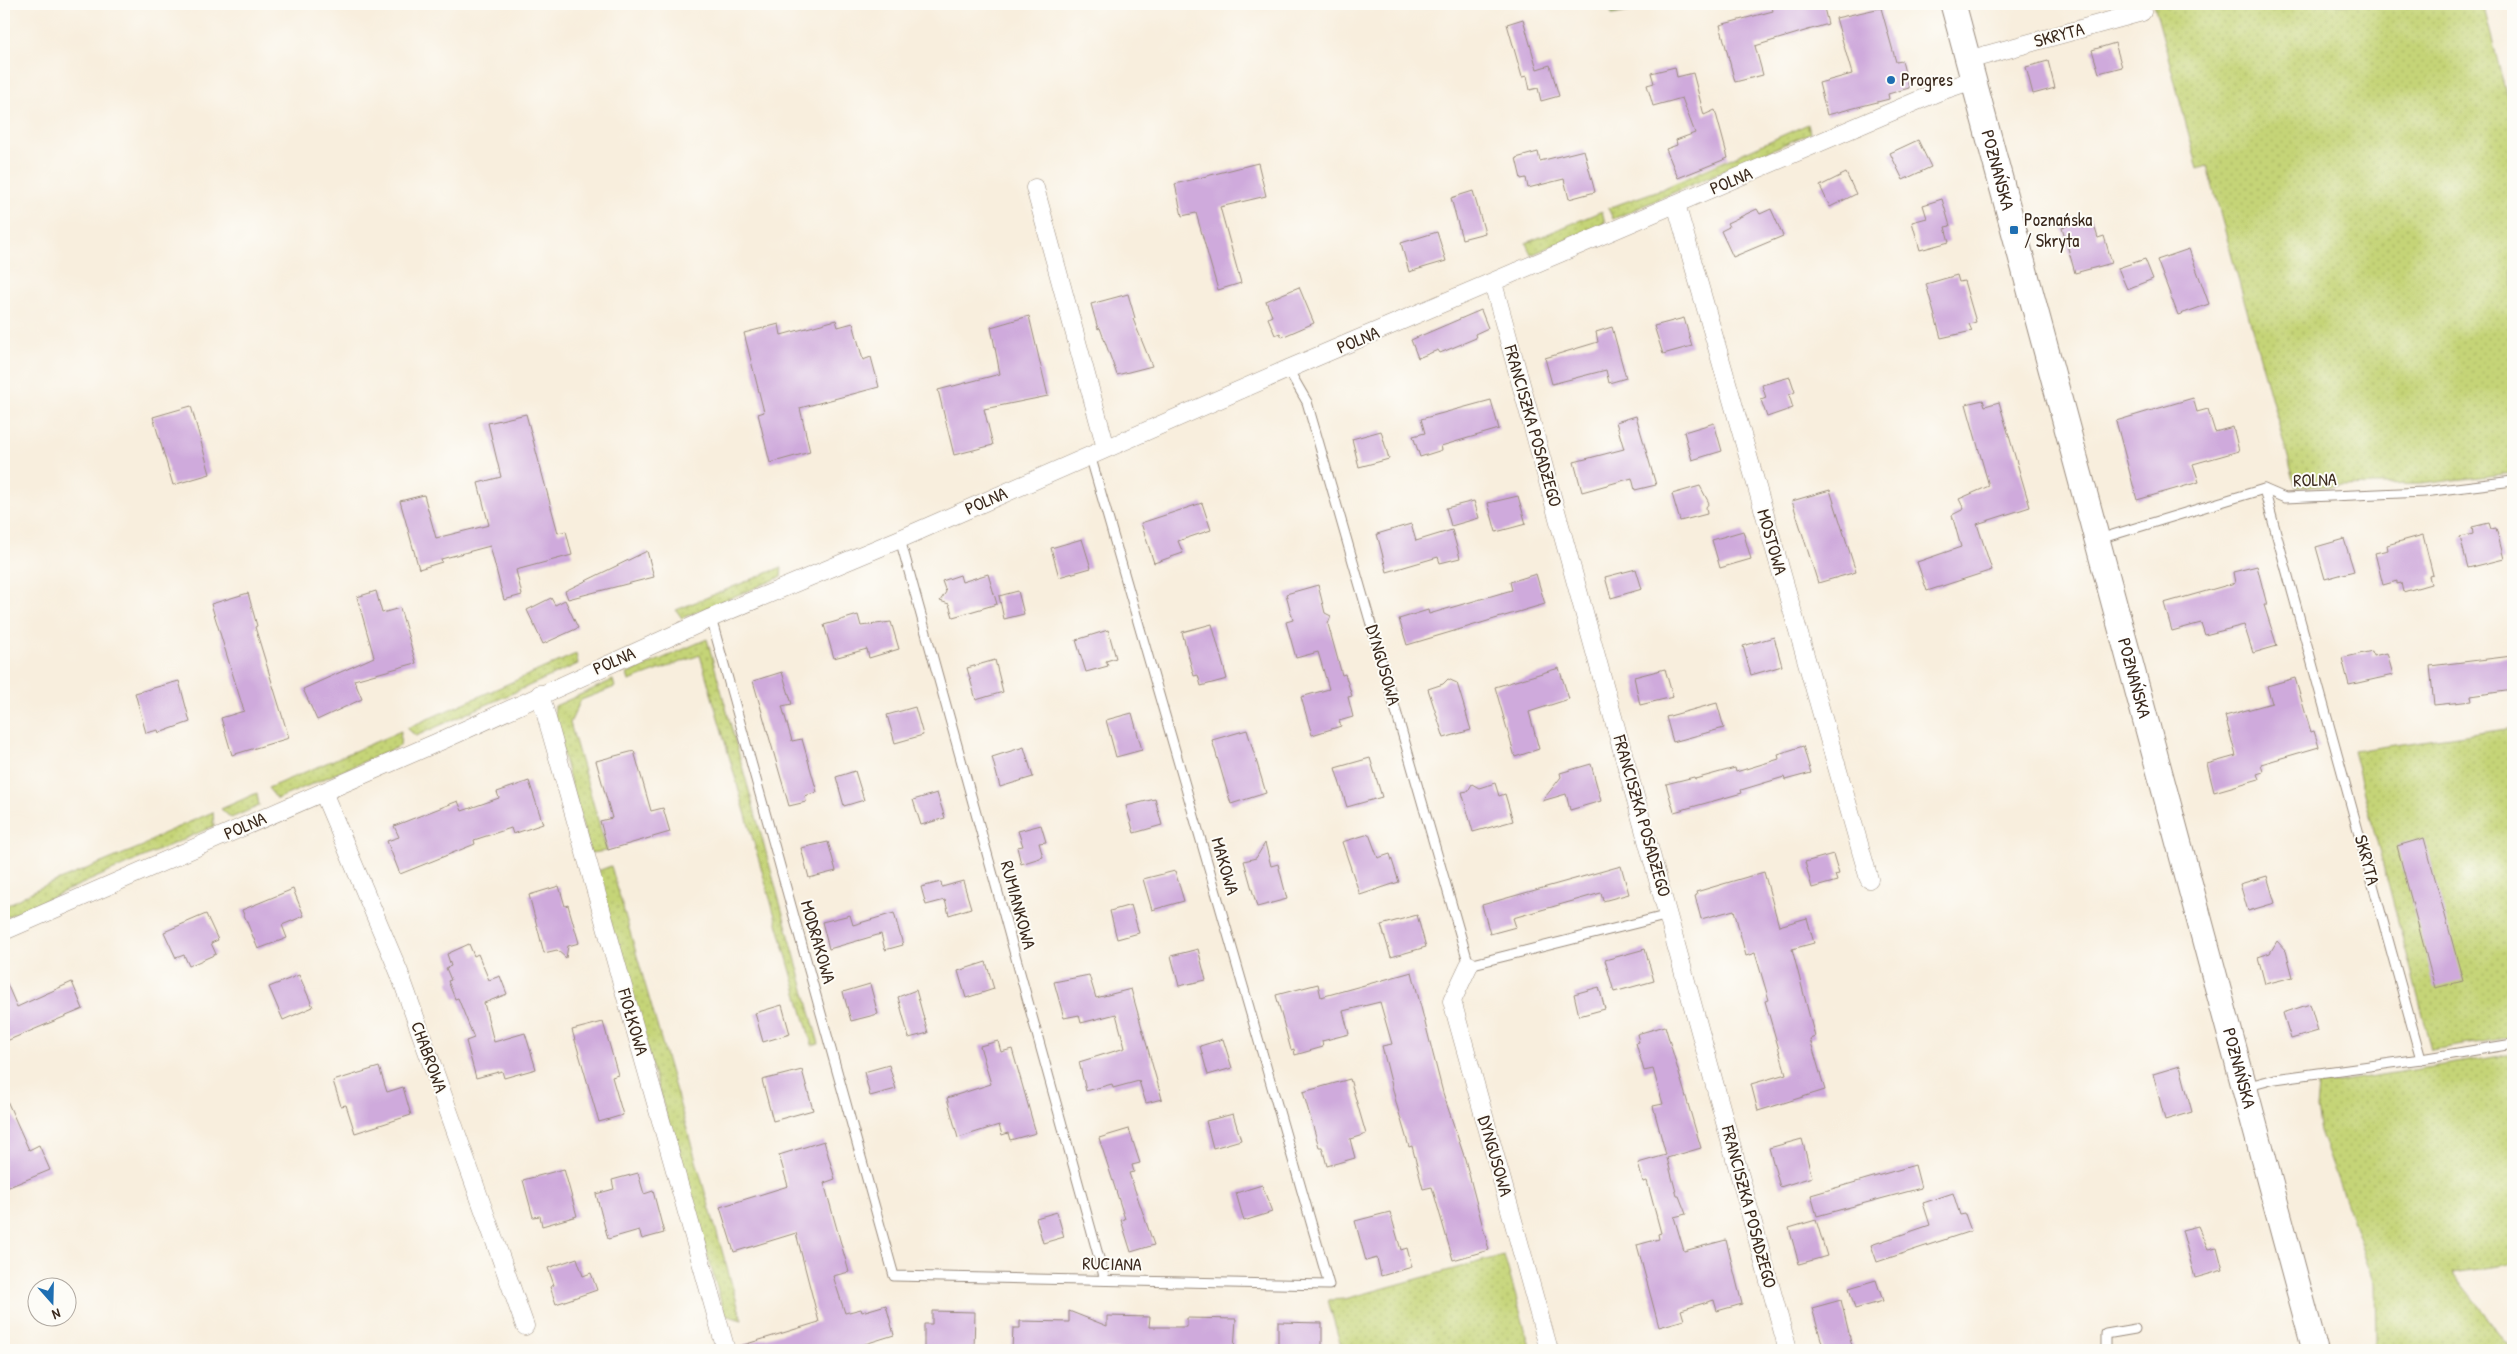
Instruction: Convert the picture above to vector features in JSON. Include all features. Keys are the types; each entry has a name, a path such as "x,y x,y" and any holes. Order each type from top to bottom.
{"main road":[{"name":"POZNAŃSKA","path":"1953,4 2315,1350"}],"street":[{"name":"SKRYTA","path":"1970,70 2142,12 2140,4"},
{"name":"POLNA","path":"4,931 445,740 540,694 711,618 900,539 1288,369 1938,92 1970,70"},
{"path":"1035,188 1106,448"},
{"name":"MOSTOWA","path":"1676,204 1869,879"},
{"name":"FRANCISZKA POSADZEGO","path":"1493,283 1788,1350"},
{"name":"FIOŁKOWA","path":"540,694 726,1350"},
{"name":"CHABROWA","path":"323,792 400,972 525,1326"},
{"name":"DYNGUSOWA","path":"1469,965 1452,1001 1549,1350"}],"lane":[{"name":"DYNGUSOWA","path":"1288,369 1307,402 1469,965"},
{"name":"MAKOWA","path":"1090,455 1329,1285"},
{"name":"ROLNA","path":"2264,489 2285,498 2424,492 2513,481"},
{"path":"2097,539 2264,489"},
{"name":"SKRYTA","path":"2264,489 2421,1059"},
{"name":"RUMIANKOWA","path":"900,539 1105,1280"},
{"name":"MODRAKOWA","path":"711,618 894,1276"},
{"path":"1469,965 1669,915"},
{"path":"2244,1088 2275,1079 2513,1044"},
{"name":"RUCIANA","path":"894,1276 1329,1285"},
{"path":"2106,1350 2106,1334 2135,1329"}],"green space":[{"path":"1609,4 1668,4 1612,15"},
{"path":"2154,4 2483,4 2513,121 2513,473 2421,484 2296,487 2207,166 2198,169"},
{"path":"1808,124 1810,133 1613,219 1608,208 1662,189"},
{"path":"1602,211 1605,223 1531,255 1526,243"},
{"path":"782,567 781,577 682,618 676,610"},
{"path":"707,639 819,1044 812,1045 700,655 629,681 627,674"},
{"path":"576,654 578,664 416,736 407,728"},
{"path":"613,680 615,687 581,700 570,723 607,851 590,853 554,721 555,706"},
{"path":"2513,728 2513,1037 2432,1050 2353,751"},
{"path":"401,731 400,746 277,799 268,788"},
{"path":"257,793 259,806 231,818 221,809"},
{"path":"213,812 214,826 4,918 4,907 37,889 143,846 162,834"},
{"path":"611,866 742,1320 725,1315 595,872"},
{"path":"2513,1054 2513,1263 2452,1272 2513,1350 2373,1350 2376,1340 2375,1284 2320,1131 2316,1109 2318,1085"},
{"path":"1504,1255 1531,1350 1342,1350 1328,1300 1345,1299"}],"building":[{"path":"1771,4 1823,4 1828,24 1755,46 1763,75 1735,82 1720,25 1773,11"},
{"path":"1881,8 1896,62 1902,61 1909,88 1888,94 1889,99 1827,115 1819,83 1852,74 1836,18"},
{"path":"1523,19 1537,69 1550,65 1559,96 1541,101 1538,88 1530,90 1527,76 1522,77 1507,24"},
{"path":"2115,43 2122,67 2099,73 2092,50"},
{"path":"2048,61 2055,88 2033,94 2026,67"},
{"path":"1675,67 1677,77 1693,73 1704,115 1715,110 1728,158 1678,178 1666,149 1677,145 1676,140 1695,133 1682,98 1653,106 1647,85 1654,83 1651,73"},
{"path":"1918,140 1931,167 1903,180 1890,153"},
{"path":"1584,150 1595,192 1569,199 1564,179 1528,188 1526,178 1521,179 1516,158 1538,152 1540,161"},
{"path":"1258,163 1266,196 1220,207 1241,283 1218,290 1196,213 1182,216 1175,184"},
{"path":"1846,173 1856,194 1830,207 1820,186"},
{"path":"1473,191 1485,233 1462,239 1451,198"},
{"path":"1942,199 1950,226 1945,227 1949,242 1920,250 1912,222 1927,218 1923,205"},
{"path":"1757,209 1760,214 1771,209 1783,236 1733,257 1721,231 1729,227 1727,223"},
{"path":"2092,219 2098,238 2104,236 2112,263 2075,273 2062,227"},
{"path":"1437,232 1446,261 1409,272 1401,243"},
{"path":"2189,249 2209,304 2178,315 2157,260"},
{"path":"2145,259 2153,279 2127,289 2118,268"},
{"path":"1957,275 1959,282 1964,281 1976,322 1969,324 1972,331 1941,338 1926,284"},
{"path":"1299,287 1314,323 1282,337 1280,333 1275,335 1268,318 1272,316 1266,301"},
{"path":"1128,294 1135,318 1133,319 1152,366 1117,375 1100,328 1098,329 1091,304"},
{"path":"1481,310 1488,328 1475,334 1476,338 1440,353 1438,350 1418,358 1411,340"},
{"path":"1029,316 1048,396 984,409 993,445 954,455 938,390 1000,374 991,327"},
{"path":"1684,318 1692,346 1663,354 1654,326"},
{"path":"836,320 838,327 853,323 863,360 871,357 879,387 800,408 810,452 770,463 758,414 764,412 744,333 779,324 781,335"},
{"path":"1612,327 1626,378 1609,383 1606,370 1552,384 1545,358 1598,342 1596,332"},
{"path":"1790,377 1795,392 1789,395 1793,408 1767,417 1761,400 1766,398 1762,385"},
{"path":"2193,398 2197,412 2208,409 2215,432 2233,427 2239,451 2193,464 2199,482 2137,500 2116,421"},
{"path":"1491,400 1499,429 1441,446 1442,450 1420,457 1413,436 1425,433 1421,419"},
{"path":"1983,400 1985,406 1999,402 2030,507 1977,524 1992,570 1927,591 1917,562 1961,547 1952,515 1964,509 1959,499 1989,486 1966,404"},
{"path":"191,406 210,474 173,485 153,417"},
{"path":"526,414 558,533 566,531 572,555 516,570 522,595 504,600 490,546 441,559 442,562 419,569 400,501 424,495 436,538 489,525 478,483 501,477 488,423"},
{"path":"1636,416 1656,485 1635,490 1632,478 1582,492 1574,462 1624,449 1616,422"},
{"path":"1714,423 1722,451 1692,460 1684,432"},
{"path":"1381,431 1389,459 1359,467 1352,439"},
{"path":"1700,486 1709,503 1706,507 1707,514 1680,521 1672,494"},
{"path":"1830,490 1856,572 1818,583 1792,501"},
{"path":"1518,496 1526,524 1496,532 1488,503"},
{"path":"1474,501 1479,518 1451,526 1446,508"},
{"path":"1202,503 1211,530 1178,541 1183,553 1154,563 1141,523"},
{"path":"2489,523 2491,529 2496,528 2504,559 2468,568 2460,537 2473,534 2472,527"},
{"path":"1411,524 1416,541 1452,530 1460,558 1440,563 1438,557 1387,572 1377,534"},
{"path":"1743,531 1751,559 1720,568 1712,540"},
{"path":"2423,535 2433,575 2429,576 2431,584 2403,592 2401,583 2397,584 2397,581 2383,585 2375,553 2388,550 2387,545"},
{"path":"1082,539 1091,568 1059,577 1051,548"},
{"path":"2344,539 2354,571 2325,579 2316,547"},
{"path":"647,551 654,577 568,599 565,591"},
{"path":"2257,566 2267,605 2264,605 2277,646 2253,653 2244,625 2205,635 2201,623 2172,631 2164,603 2235,583 2233,572"},
{"path":"1636,569 1642,589 1611,598 1605,577"},
{"path":"988,574 997,604 953,617 949,604 940,601 946,592 942,581 960,575 962,582"},
{"path":"1536,574 1545,604 1407,645 1399,619 1428,610 1429,614 1512,590 1510,582"},
{"path":"1318,585 1325,613 1331,616 1328,624 1342,675 1345,674 1352,696 1348,697 1353,717 1339,721 1341,726 1312,735 1301,697 1329,689 1318,652 1296,658 1286,622 1293,620 1286,594"},
{"path":"376,591 382,613 400,608 416,663 354,680 362,699 317,720 303,689 374,657 357,597"},
{"path":"1018,591 1024,614 1004,619 999,596"},
{"path":"248,593 257,626 255,627 289,738 232,755 221,718 244,711 211,604"},
{"path":"551,598 555,605 565,600 578,628 543,644 527,610"},
{"path":"858,615 861,626 891,622 899,649 869,658 867,649 834,658 824,625"},
{"path":"1212,624 1227,679 1201,686 1198,675 1194,676 1182,632"},
{"path":"1108,630 1116,658 1106,661 1108,666 1086,672 1076,640"},
{"path":"1774,637 1782,666 1751,675 1743,646"},
{"path":"2372,651 2373,656 2387,653 2393,675 2349,685 2342,658"},
{"path":"2512,656 2513,690 2471,696 2472,701 2434,705 2430,666"},
{"path":"995,660 1003,692 976,700 967,668"},
{"path":"1559,668 1569,699 1529,712 1539,749 1515,757 1495,687"},
{"path":"1665,669 1673,697 1640,705 1634,677"},
{"path":"782,672 792,704 782,706 792,741 802,739 817,792 805,796 806,802 789,806 753,681"},
{"path":"2295,678 2311,732 2314,731 2319,747 2261,764 2263,772 2257,774 2259,779 2214,792 2207,764 2236,756 2225,716 2272,703 2267,686"},
{"path":"1448,679 1457,683 1471,730 1444,738 1428,689 1443,684"},
{"path":"179,681 190,722 159,733 158,730 146,733 135,693"},
{"path":"1717,703 1724,728 1673,742 1666,717"},
{"path":"915,707 923,735 895,743 887,715"},
{"path":"1132,713 1142,750 1116,757 1106,720"},
{"path":"1247,730 1266,793 1231,804 1212,740"},
{"path":"1803,746 1811,773 1785,780 1784,777 1741,790 1742,793 1674,812 1666,784 1694,777 1695,779 1735,768 1736,772 1779,759 1778,754"},
{"path":"1024,747 1033,777 1000,787 992,757"},
{"path":"634,751 651,811 663,808 670,832 608,850 600,821 612,818 596,761"},
{"path":"1370,758 1382,797 1347,807 1335,768"},
{"path":"1591,764 1601,801 1570,810 1566,794 1542,801 1561,777 1560,773"},
{"path":"855,771 864,800 844,806 836,777"},
{"path":"529,781 543,824 513,834 511,828 474,840 475,844 400,874 387,841 399,837 394,826 458,801 462,811 499,798 497,792"},
{"path":"1495,783 1499,796 1505,794 1513,821 1473,832 1462,792 1468,791 1472,784 1479,788"},
{"path":"937,793 945,818 921,825 913,800"},
{"path":"1155,799 1162,825 1134,833 1126,806"},
{"path":"1041,825 1046,842 1039,843 1043,857 1021,864 1017,847 1023,846 1018,831"},
{"path":"1369,834 1378,858 1390,854 1399,882 1360,895 1342,842"},
{"path":"2424,838 2463,981 2435,988 2397,846"},
{"path":"828,842 836,871 809,878 801,848"},
{"path":"1265,843 1271,866 1278,864 1287,899 1257,907 1244,861 1256,858"},
{"path":"1833,854 1839,874 1835,875 1837,881 1812,888 1805,862"},
{"path":"1621,866 1629,894 1603,901 1601,893 1513,918 1516,927 1490,934 1482,905"},
{"path":"1175,871 1184,901 1152,910 1143,879"},
{"path":"1764,872 1779,926 1807,918 1814,943 1792,949 1815,1037 1810,1039 1825,1090 1758,1111 1751,1084 1786,1074 1765,1001 1769,1000 1755,953 1746,956 1734,910 1701,919 1695,896 1697,895 1696,892"},
{"path":"2267,876 2275,903 2248,911 2240,884"},
{"path":"963,881 971,908 949,915 945,900 926,905 921,887 941,882 942,887"},
{"path":"559,886 565,906 568,905 579,943 568,946 566,958 557,950 544,953 529,895"},
{"path":"293,889 304,916 282,925 287,938 258,949 242,910"},
{"path":"1131,905 1139,933 1117,939 1110,911"},
{"path":"894,913 903,945 885,950 881,934 829,949 822,922 850,915 853,925"},
{"path":"206,914 218,940 211,943 216,954 189,966 184,955 176,958 164,932"},
{"path":"1417,915 1426,947 1391,957 1381,925"},
{"path":"2277,941 2286,951 2293,977 2265,984 2258,957 2270,953"},
{"path":"469,944 474,956 478,954 489,980 500,976 507,994 484,1003 494,1042 525,1033 536,1069 504,1078 502,1071 476,1078 466,1041 474,1038 458,998 455,999 448,981 451,980 446,968 451,966 447,954"},
{"path":"1198,949 1206,980 1179,986 1171,956"},
{"path":"1645,949 1654,981 1614,992 1605,960"},
{"path":"986,962 994,989 966,998 958,971"},
{"path":"1412,972 1443,1093 1465,1159 1489,1250 1453,1260 1432,1187 1423,1189 1412,1146 1409,1147 1397,1106 1382,1046 1392,1044 1380,1002 1343,1011 1349,1034 1322,1041 1323,1047 1295,1055 1294,1049 1291,1050 1276,995 1318,984 1321,997"},
{"path":"299,975 313,1007 283,1020 269,987"},
{"path":"1089,975 1096,998 1131,989 1162,1099 1146,1103 1139,1081 1113,1088 1112,1084 1086,1091 1079,1062 1125,1048 1116,1014 1081,1023 1079,1015 1064,1018 1054,982"},
{"path":"4,977 17,1007 72,982 83,1009 4,1042"},
{"path":"870,984 878,1014 851,1021 843,992"},
{"path":"1599,987 1605,1009 1579,1016 1574,994"},
{"path":"916,990 928,1033 909,1038 898,997"},
{"path":"2310,1004 2318,1031 2291,1039 2283,1013"},
{"path":"782,1005 790,1034 763,1042 755,1013"},
{"path":"603,1022 618,1075 612,1077 623,1115 599,1122 572,1030"},
{"path":"1665,1026 1701,1148 1667,1158 1677,1196 1679,1196 1686,1214 1674,1217 1684,1251 1726,1240 1742,1304 1717,1311 1714,1300 1681,1310 1684,1320 1659,1327 1637,1245 1659,1239 1658,1234 1661,1233 1647,1181 1643,1182 1638,1163 1666,1155 1653,1106 1663,1104 1653,1069 1644,1071 1636,1043 1639,1042 1637,1034"},
{"path":"1223,1039 1232,1068 1208,1075 1200,1046"},
{"path":"998,1041 1001,1052 1012,1049 1036,1133 1010,1140 1008,1133 1002,1135 999,1125 958,1138 947,1098 991,1084 980,1046"},
{"path":"889,1065 896,1089 870,1096 864,1072"},
{"path":"2180,1066 2192,1112 2165,1120 2153,1074"},
{"path":"379,1067 387,1092 403,1087 411,1115 355,1133 346,1105 341,1106 333,1081"},
{"path":"802,1070 813,1110 773,1121 762,1080"},
{"path":"1350,1079 1366,1134 1350,1139 1355,1158 1327,1166 1322,1147 1319,1147 1303,1092"},
{"path":"4,1094 29,1150 39,1145 50,1170 4,1189"},
{"path":"1233,1114 1241,1140 1213,1148 1206,1121"},
{"path":"1129,1129 1140,1163 1132,1165 1134,1172 1129,1173 1154,1245 1131,1252 1121,1220 1125,1219 1099,1138"},
{"path":"1802,1139 1812,1177 1780,1187 1769,1148"},
{"path":"824,1141 835,1179 824,1183 849,1272 833,1276 845,1313 861,1309 862,1312 886,1305 894,1335 865,1344 867,1350 741,1350 740,1346 819,1322 796,1233 734,1252 720,1207 788,1186 779,1155"},
{"path":"1915,1165 1921,1188 1817,1216 1811,1195"},
{"path":"564,1169 577,1216 542,1226 540,1216 533,1217 523,1180"},
{"path":"638,1173 644,1194 653,1191 664,1233 642,1239 639,1230 608,1239 596,1194 614,1189 612,1180"},
{"path":"1262,1185 1272,1212 1244,1221 1236,1193"},
{"path":"1953,1193 1960,1215 1965,1214 1971,1231 1877,1262 1871,1245 1930,1225 1923,1203"},
{"path":"1057,1212 1064,1237 1043,1243 1036,1218"},
{"path":"1390,1212 1401,1250 1407,1248 1412,1267 1381,1276 1377,1258 1366,1261 1355,1221"},
{"path":"1816,1220 1827,1256 1799,1264 1789,1228"},
{"path":"2198,1226 2208,1249 2217,1247 2223,1270 2195,1278 2182,1230"},
{"path":"577,1258 583,1276 591,1273 597,1290 556,1304 550,1287 554,1285 548,1268"},
{"path":"1876,1280 1883,1301 1855,1309 1849,1288"},
{"path":"1841,1300 1853,1350 1824,1350 1812,1308"},
{"path":"932,1311 975,1312 974,1350 924,1350 924,1324 932,1324"},
{"path":"1069,1311 1107,1326 1107,1316 1150,1317 1149,1327 1187,1327 1187,1318 1236,1319 1234,1350 1012,1349 1013,1328 1020,1328 1020,1321 1069,1322"},
{"path":"1278,1322 1322,1323 1322,1350 1278,1350"}],"place":[{"name":"Progres","path":"1891,80"},
{"name":"Poznańska / Skryta","path":"2014,230"}]}
